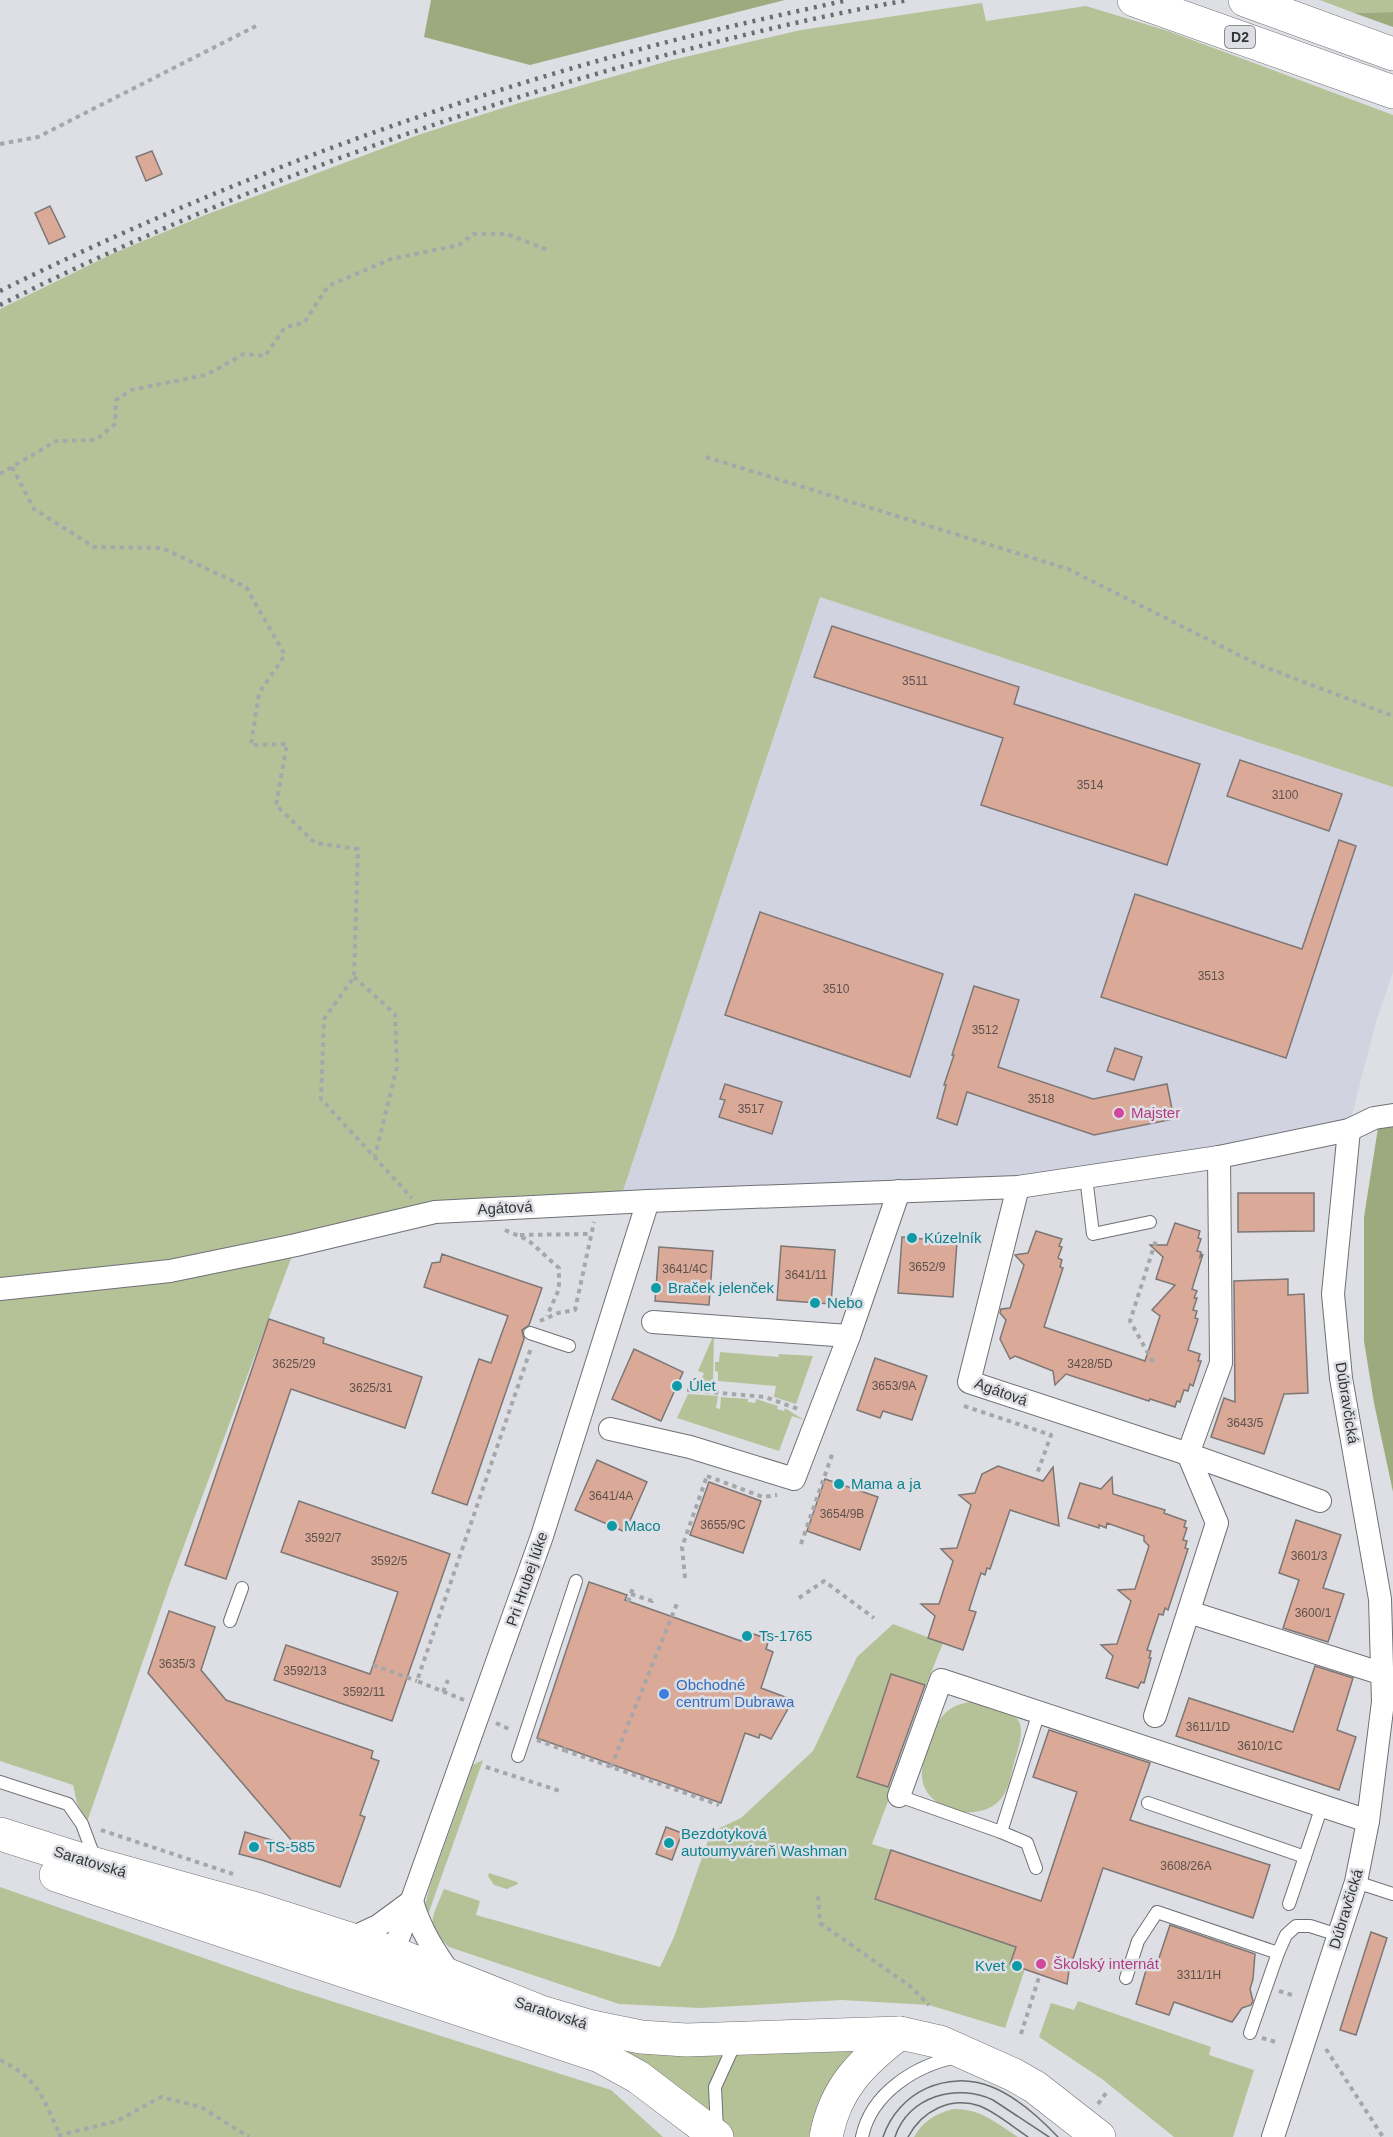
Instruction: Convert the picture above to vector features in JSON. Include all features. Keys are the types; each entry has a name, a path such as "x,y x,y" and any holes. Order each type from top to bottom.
{"main road":[{"name":"D2","path":"1134,0 1393,92"},
{"name":"D2","path":"1245,0 1393,54"},
{"name":"Saratovská","path":"0,1834 98,1865 256,1909 393,1953 541,2012 592,2027 641,2037 686,2040 900,2033 940,2042 970,2055 1098,2121"},
{"name":"Saratovská","path":"0,1857 353,1972 600,2056 638,2077 717,2137"},
{"path":"353,1972 393,1953 399,1988"},
{"path":"826,2137 837,2103 853,2076 869,2057 900,2033"}],"street":[{"name":"Agátová","path":"0,1289 170,1272 435,1212 648,1201 1018,1187 1219,1156 1349,1130 1374,1118 1393,1115"},
{"name":"Dúbravčická","path":"1273,2137 1356,1882 1368,1821 1383,1702 1380,1599 1341,1378 1333,1294 1349,1130"},
{"path":"1155,1716 1217,1523 1188,1454 1221,1363 1219,1156"},
{"name":"Agátová","path":"1018,1187 969,1382 1188,1454"},
{"path":"610,1429 690,1447 794,1479 849,1336 899,1191"},
{"name":"Pri Hrubej lúke","path":"393,1953 542,1536 648,1201"},
{"path":"653,1322 849,1336"},
{"path":"1188,1454 1320,1501"},
{"path":"1189,1612 1383,1674"},
{"path":"899,1796 941,1680 1368,1821"},
{"path":"350,1939 378,1926 412,1901 418,1921 428,1941 452,1977"}],"lane":[{"path":"1086,1177 1093,1234 1150,1222"},
{"path":"533,1334 569,1346"},
{"path":"518,1756 576,1581"},
{"path":"230,1622 242,1588"},
{"path":"1001,1832 1039,1712"},
{"path":"0,1782 68,1804 81,1824 98,1865"},
{"path":"899,1796 1001,1832 1027,1844 1035,1868"},
{"path":"1148,1803 1305,1857"},
{"path":"1289,1904 1322,1806"},
{"path":"1356,1882 1393,1894"},
{"path":"1126,1978 1138,1941 1157,1912 1278,1953"},
{"path":"1250,2033 1286,1935 1296,1926 1310,1926 1338,1935"},
{"path":"717,2137 714,2109 715,2087 738,2038"},
{"path":"862,2137 874,2108 882,2097 907,2076 946,2059 970,2055"}],"path":[{"path":"0,144 38,137 256,26"},
{"path":"0,474 56,441 96,440 115,424 116,400 131,390 206,375 244,354 265,356 285,327 304,323 328,286 391,259 459,245 473,234 507,234 548,250"},
{"path":"706,457 1068,568 1257,664 1393,716"},
{"path":"12,466 34,509 94,546 162,548 246,586 285,656 259,693 251,745 287,744 276,805 315,843 358,849 354,977 324,1019 321,1099 426,1214"},
{"path":"354,977 394,1014 397,1067 375,1157"},
{"path":"417,1682 533,1334 541,1319 575,1310 598,1204"},
{"path":"496,1230 506,1230 528,1240 559,1268 559,1289 547,1317"},
{"path":"519,1235 591,1234"},
{"path":"1153,1362 1130,1321 1157,1237"},
{"path":"687,1390 765,1397 810,1413"},
{"path":"964,1406 1051,1435 1037,1474"},
{"path":"801,1544 833,1452"},
{"path":"698,1473 763,1497 780,1495"},
{"path":"685,1578 682,1547 707,1476"},
{"path":"799,1598 824,1581 874,1618"},
{"path":"628,1602 633,1588"},
{"path":"631,1594 652,1601 654,1596"},
{"path":"611,1767 678,1601"},
{"path":"373,1665 467,1701"},
{"path":"443,1692 448,1680"},
{"path":"564,1750 719,1805"},
{"path":"486,1767 563,1792"},
{"path":"81,1824 241,1876"},
{"path":"818,1896 820,1923 910,1986 929,2005"},
{"path":"1021,2034 1040,1974"},
{"path":"1326,2049 1383,2137"},
{"path":"0,2060 19,2069 37,2087 59,2136 117,2121 161,2097 201,2107 249,2137"},
{"path":"1098,2121 1106,2093"}],"shaded area":[{"path":"820,597 1393,787 1393,972 1376,1022 1348,1130 1018,1186 620,1200"}],"green space":[{"path":"431,0 785,0 530,65 424,37"},
{"path":"1320,0 1393,0 1393,12 1354,13"},
{"path":"982,3 986,21 1086,6 1168,31 1393,115 1393,787 820,597 620,1200 435,1212 296,1245 170,1583 87,1822 77,1803 73,1785 0,1761 0,309 112,254 205,215 421,134 519,103 672,60 801,30"},
{"path":"1393,12 1393,27 1354,13 1355,13"},
{"path":"1393,1125 1393,1492 1374,1403 1364,1341 1364,1217 1378,1128"},
{"path":"714,1334 713,1385 699,1385 704,1373 698,1371"},
{"path":"720,1352 778,1357 779,1354 813,1356 796,1404 774,1397 776,1386 718,1381 715,1362 719,1362"},
{"path":"688,1394 718,1396 716,1408 720,1409 721,1397 748,1399 748,1402 755,1403 756,1399 778,1406 777,1409 784,1411 785,1408 804,1420 792,1416 779,1451 677,1418"},
{"path":"893,1624 943,1643 926,1685 891,1674 858,1777 893,1788 872,1844 891,1850 876,1899 1016,1947 1010,1964 1025,1969 1005,2028 929,2005 842,2000 700,2008 619,2004 449,1947 436,1933 433,1926 434,1914 444,1889 480,1901 476,1915 660,1967 674,1937 711,1832 741,1818 813,1751 857,1657"},
{"path":"977,1701 1011,1713 1017,1718 1021,1732 1009,1782 1002,1797 990,1808 966,1812 942,1806 933,1799 926,1789 922,1770 939,1721 949,1709"},
{"path":"483,1760 425,1923 424,1908 431,1883 473,1765"},
{"path":"489,1873 518,1884 507,1889 494,1885 488,1876"},
{"path":"0,1887 287,1987 611,2090 663,2137 0,2137"},
{"path":"1078,2001 1211,2047 1209,2055 1254,2070 1233,2137 1174,2137 1102,2079 1039,2037 1051,2003 1074,2010"},
{"path":"900,2033 826,2137 717,2137 606,2040"},
{"path":"953,2109 979,2114 1018,2137 914,2137 930,2119"}],"building":[{"path":"152,151 162,174 146,181 136,157"},
{"path":"50,206 65,237 49,244 35,213"},
{"path":"832,626 1019,687 1014,704 1200,764 1167,865 981,805 1003,738 814,677"},
{"path":"1240,760 1342,794 1329,831 1227,796"},
{"path":"1339,840 1356,846 1286,1058 1101,997 1135,894 1302,949"},
{"path":"760,912 943,974 910,1077 725,1015"},
{"path":"974,986 1019,1000 998,1067 1093,1099 1167,1084 1174,1119 1094,1135 967,1092 957,1125 937,1118 946,1085 944,1085 954,1055 952,1055"},
{"path":"1115,1048 1142,1057 1134,1080 1107,1071"},
{"path":"725,1084 782,1102 772,1134 719,1117 725,1100 720,1099"},
{"path":"1238,1193 1314,1193 1314,1231 1238,1232"},
{"path":"1175,1223 1200,1231 1198,1238 1201,1239 1197,1251 1201,1252 1200,1257 1203,1254 1192,1289 1197,1291 1193,1310 1197,1311 1195,1318 1198,1319 1188,1350 1200,1354 1198,1361 1201,1361 1193,1386 1190,1384 1188,1391 1184,1390 1180,1402 1177,1401 1175,1407 1066,1374 1055,1385 1053,1371 1015,1356 1010,1359 1000,1339 1006,1320 1000,1313 1001,1309 1010,1308 1024,1265 1015,1255 1028,1253 1036,1231 1062,1239 1058,1258 1062,1260 1060,1267 1063,1268 1044,1327 1145,1361 1160,1316 1152,1310 1175,1285 1156,1279 1163,1257 1150,1245 1167,1245"},
{"path":"902,1237 957,1242 953,1297 898,1293"},
{"path":"781,1246 835,1250 831,1304 777,1300"},
{"path":"659,1247 713,1251 709,1305 655,1301"},
{"path":"442,1254 542,1288 529,1325 522,1330 524,1339 467,1505 432,1493 479,1359 491,1363 508,1316 424,1287 432,1263 440,1262"},
{"path":"1288,1279 1288,1295 1304,1294 1308,1393 1284,1394 1264,1454 1211,1437 1224,1398 1235,1402 1234,1281"},
{"path":"269,1319 324,1338 323,1343 422,1377 405,1428 291,1389 226,1579 185,1565"},
{"path":"634,1349 683,1372 661,1421 612,1399"},
{"path":"875,1358 927,1376 912,1420 883,1411 880,1418 857,1410"},
{"path":"597,1460 647,1482 625,1532 575,1510"},
{"path":"998,1466 1043,1481 1053,1467 1059,1526 1010,1510 990,1569 987,1568 985,1575 981,1573 969,1610 976,1612 963,1650 928,1638 935,1616 921,1604 939,1604 953,1561 941,1549 957,1548 971,1505 959,1495 975,1493 982,1474"},
{"path":"1112,1477 1113,1494 1165,1510 1164,1513 1186,1521 1184,1527 1187,1528 1183,1540 1187,1541 1185,1548 1188,1549 1168,1610 1165,1608 1163,1615 1159,1614 1147,1650 1151,1651 1149,1658 1151,1658 1144,1683 1141,1682 1138,1688 1106,1678 1113,1656 1101,1645 1117,1644 1131,1601 1118,1590 1135,1589 1149,1546 1144,1541 1144,1536 1107,1523 1106,1528 1099,1525 1099,1528 1068,1518 1080,1483 1101,1489"},
{"path":"825,1479 878,1497 860,1550 807,1531"},
{"path":"709,1482 761,1501 743,1553 690,1535"},
{"path":"299,1501 450,1554 392,1721 274,1680 286,1645 370,1674 398,1592 281,1552"},
{"path":"1296,1520 1341,1535 1323,1588 1344,1594 1328,1642 1283,1628 1299,1580 1279,1573"},
{"name":"Obchodné centrum Dubrawa","path":"589,1582 627,1595 625,1600 741,1641 744,1631 769,1639 766,1649 773,1652 761,1688 793,1700 771,1739 760,1734 759,1738 745,1733 721,1803 537,1738"},
{"path":"169,1611 215,1627 201,1670 226,1700 373,1751 371,1758 379,1761 360,1815 365,1817 340,1887 239,1854 245,1832 298,1848 148,1673"},
{"path":"1315,1666 1353,1678 1337,1730 1356,1737 1339,1790 1176,1736 1189,1698 1293,1732"},
{"path":"891,1674 925,1685 888,1787 857,1777"},
{"path":"1049,1730 1150,1763 1130,1820 1270,1865 1253,1918 1103,1868 1069,1971 1067,1984 1010,1964 1016,1947 875,1899 891,1850 1041,1901 1077,1792 1033,1777"},
{"name":"Bezdotyková autoumyváreň Washman","path":"666,1827 682,1833 672,1860 656,1854"},
{"path":"1170,1925 1255,1954 1250,1989 1253,2001 1251,2005 1242,2008 1232,2022 1174,2002 1169,2015 1136,2004 1147,1967 1155,1970"},
{"path":"1371,1932 1387,1938 1356,2035 1340,2030"}],"tram line":[{"path":"883,2137 890,2121 912,2097 926,2088 958,2081 975,2082 1010,2096 1058,2137"},
{"path":"895,2137 901,2123 922,2103 950,2093 979,2095 993,2100 1049,2137"},
{"path":"908,2137 929,2113 958,2103 980,2106 999,2116 1028,2137"}],"railway":[{"path":"0,291 81,252 245,181 414,119 499,90 671,41 848,0"},
{"path":"0,305 74,269 226,202 459,116 617,68 690,49 799,22 909,0"}],"place":[{"name":"Majster","path":"1119,1113"},
{"name":"Kúzelník","path":"912,1238"},
{"name":"Braček jelenček","path":"656,1288"},
{"name":"Nebo","path":"815,1303"},
{"name":"Úlet","path":"677,1386"},
{"name":"Mama a ja","path":"839,1484"},
{"name":"Maco","path":"612,1526"},
{"name":"Ts-1765","path":"747,1636"},
{"name":"Obchodné centrum Dubrawa","path":"664,1694"},
{"name":"Bezdotyková autoumyváreň Washman","path":"669,1843"},
{"name":"TS-585","path":"254,1847"},
{"name":"Školský internát","path":"1041,1964"},
{"name":"Kvet","path":"1017,1966"}]}
